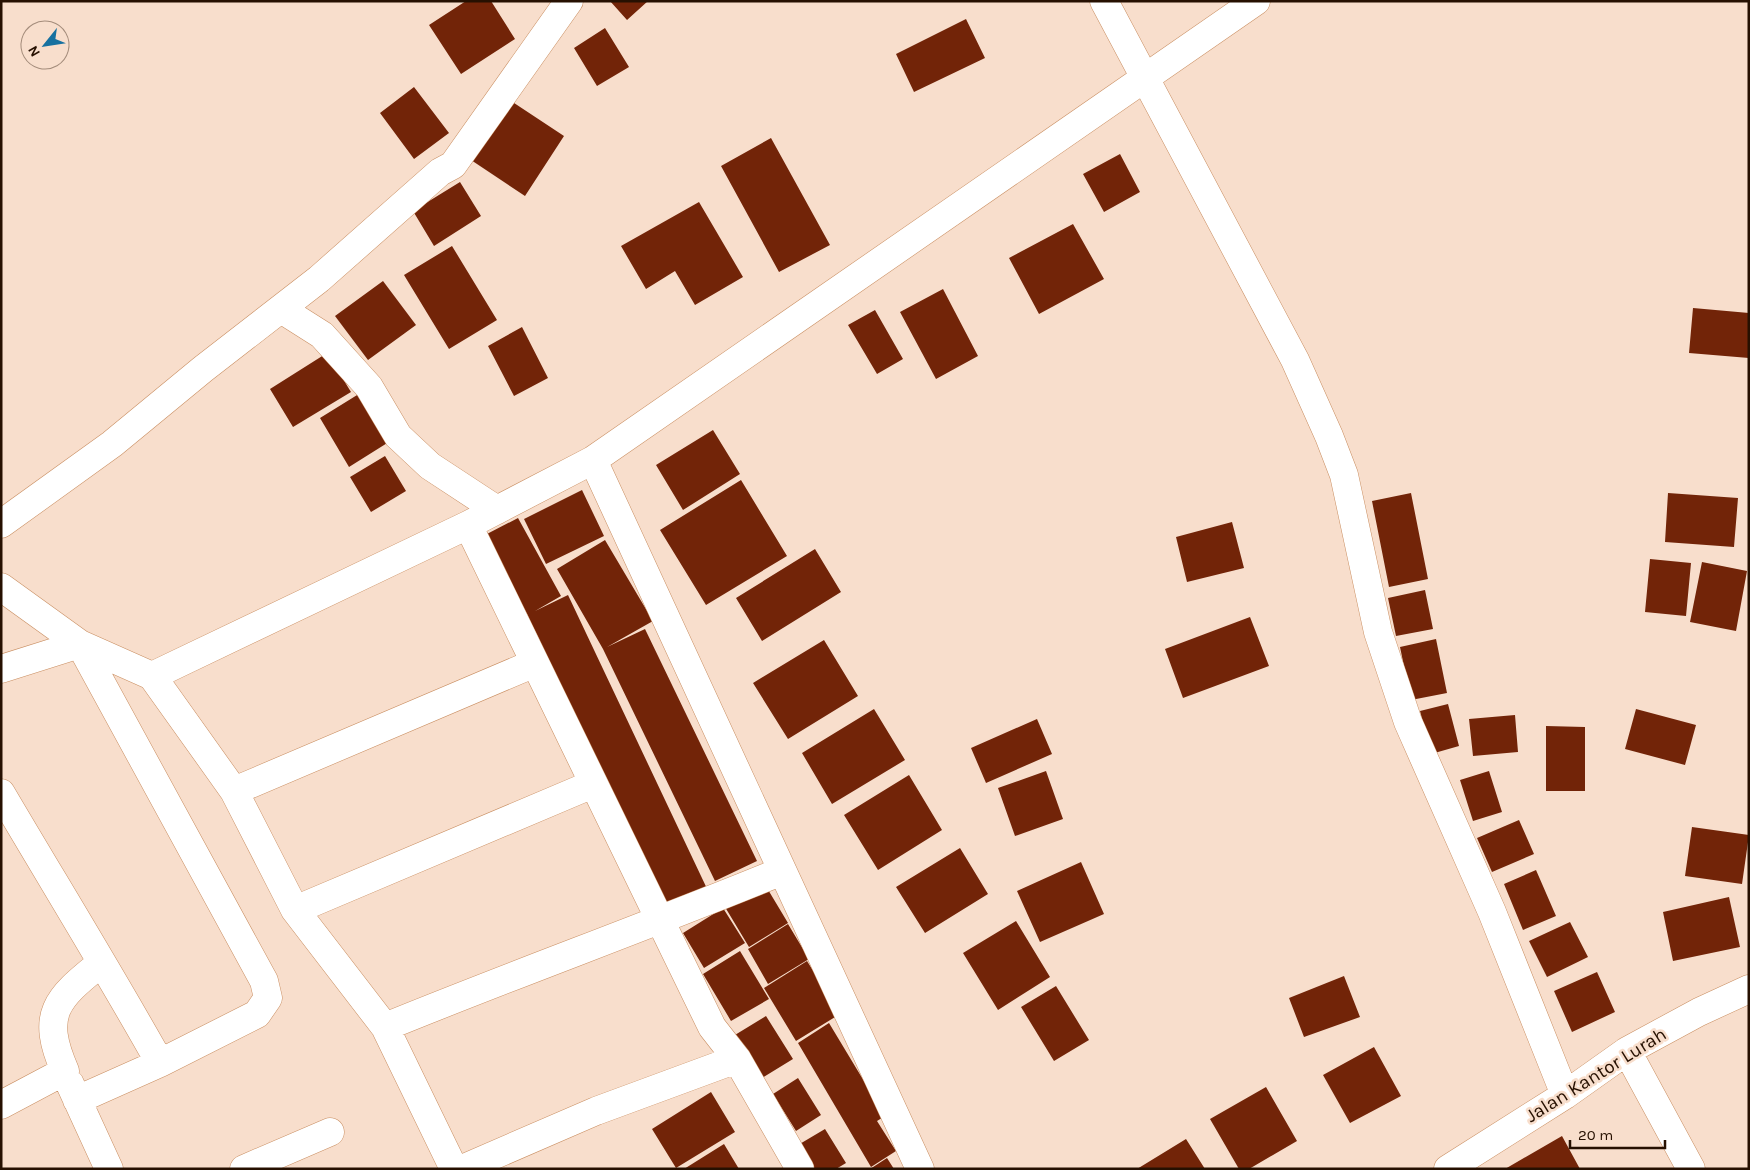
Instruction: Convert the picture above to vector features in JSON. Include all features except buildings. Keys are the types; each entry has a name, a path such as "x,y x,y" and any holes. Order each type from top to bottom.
{"street":[{"path":"1,524 112,444 319,279 440,172 452,164 569,1"},
{"path":"1104,1 1295,360 1329,436 1344,475 1378,632 1408,722 1492,912 1565,1094"},
{"path":"152,676 468,525 593,460 1256,1"},
{"path":"280,309 322,335 369,387 398,436 430,466 498,510"},
{"path":"593,460 920,1169"},
{"path":"468,525 712,1028 737,1060 800,1169"},
{"path":"1,586 80,644 152,676 234,791 295,910 385,1027 454,1169"},
{"path":"1,669 80,644"},
{"path":"77,1100 160,1063 257,1014 268,998 264,981 80,644"},
{"path":"234,791 535,663"},
{"path":"295,910 593,784"},
{"path":"1,793 160,1063"},
{"path":"385,1027 532,967 660,921 782,870"},
{"path":"100,963 70,988 55,1014 52,1032 56,1051 109,1169"},
{"name":"Jalan Kantor Lurah","path":"1448,1169 1627,1052 1699,1012 1749,989"},
{"path":"1627,1052 1691,1169"},
{"path":"462,1169 596,1111 737,1060"},
{"path":"1,1104 65,1071"},
{"path":"244,1169 330,1132"}]}
